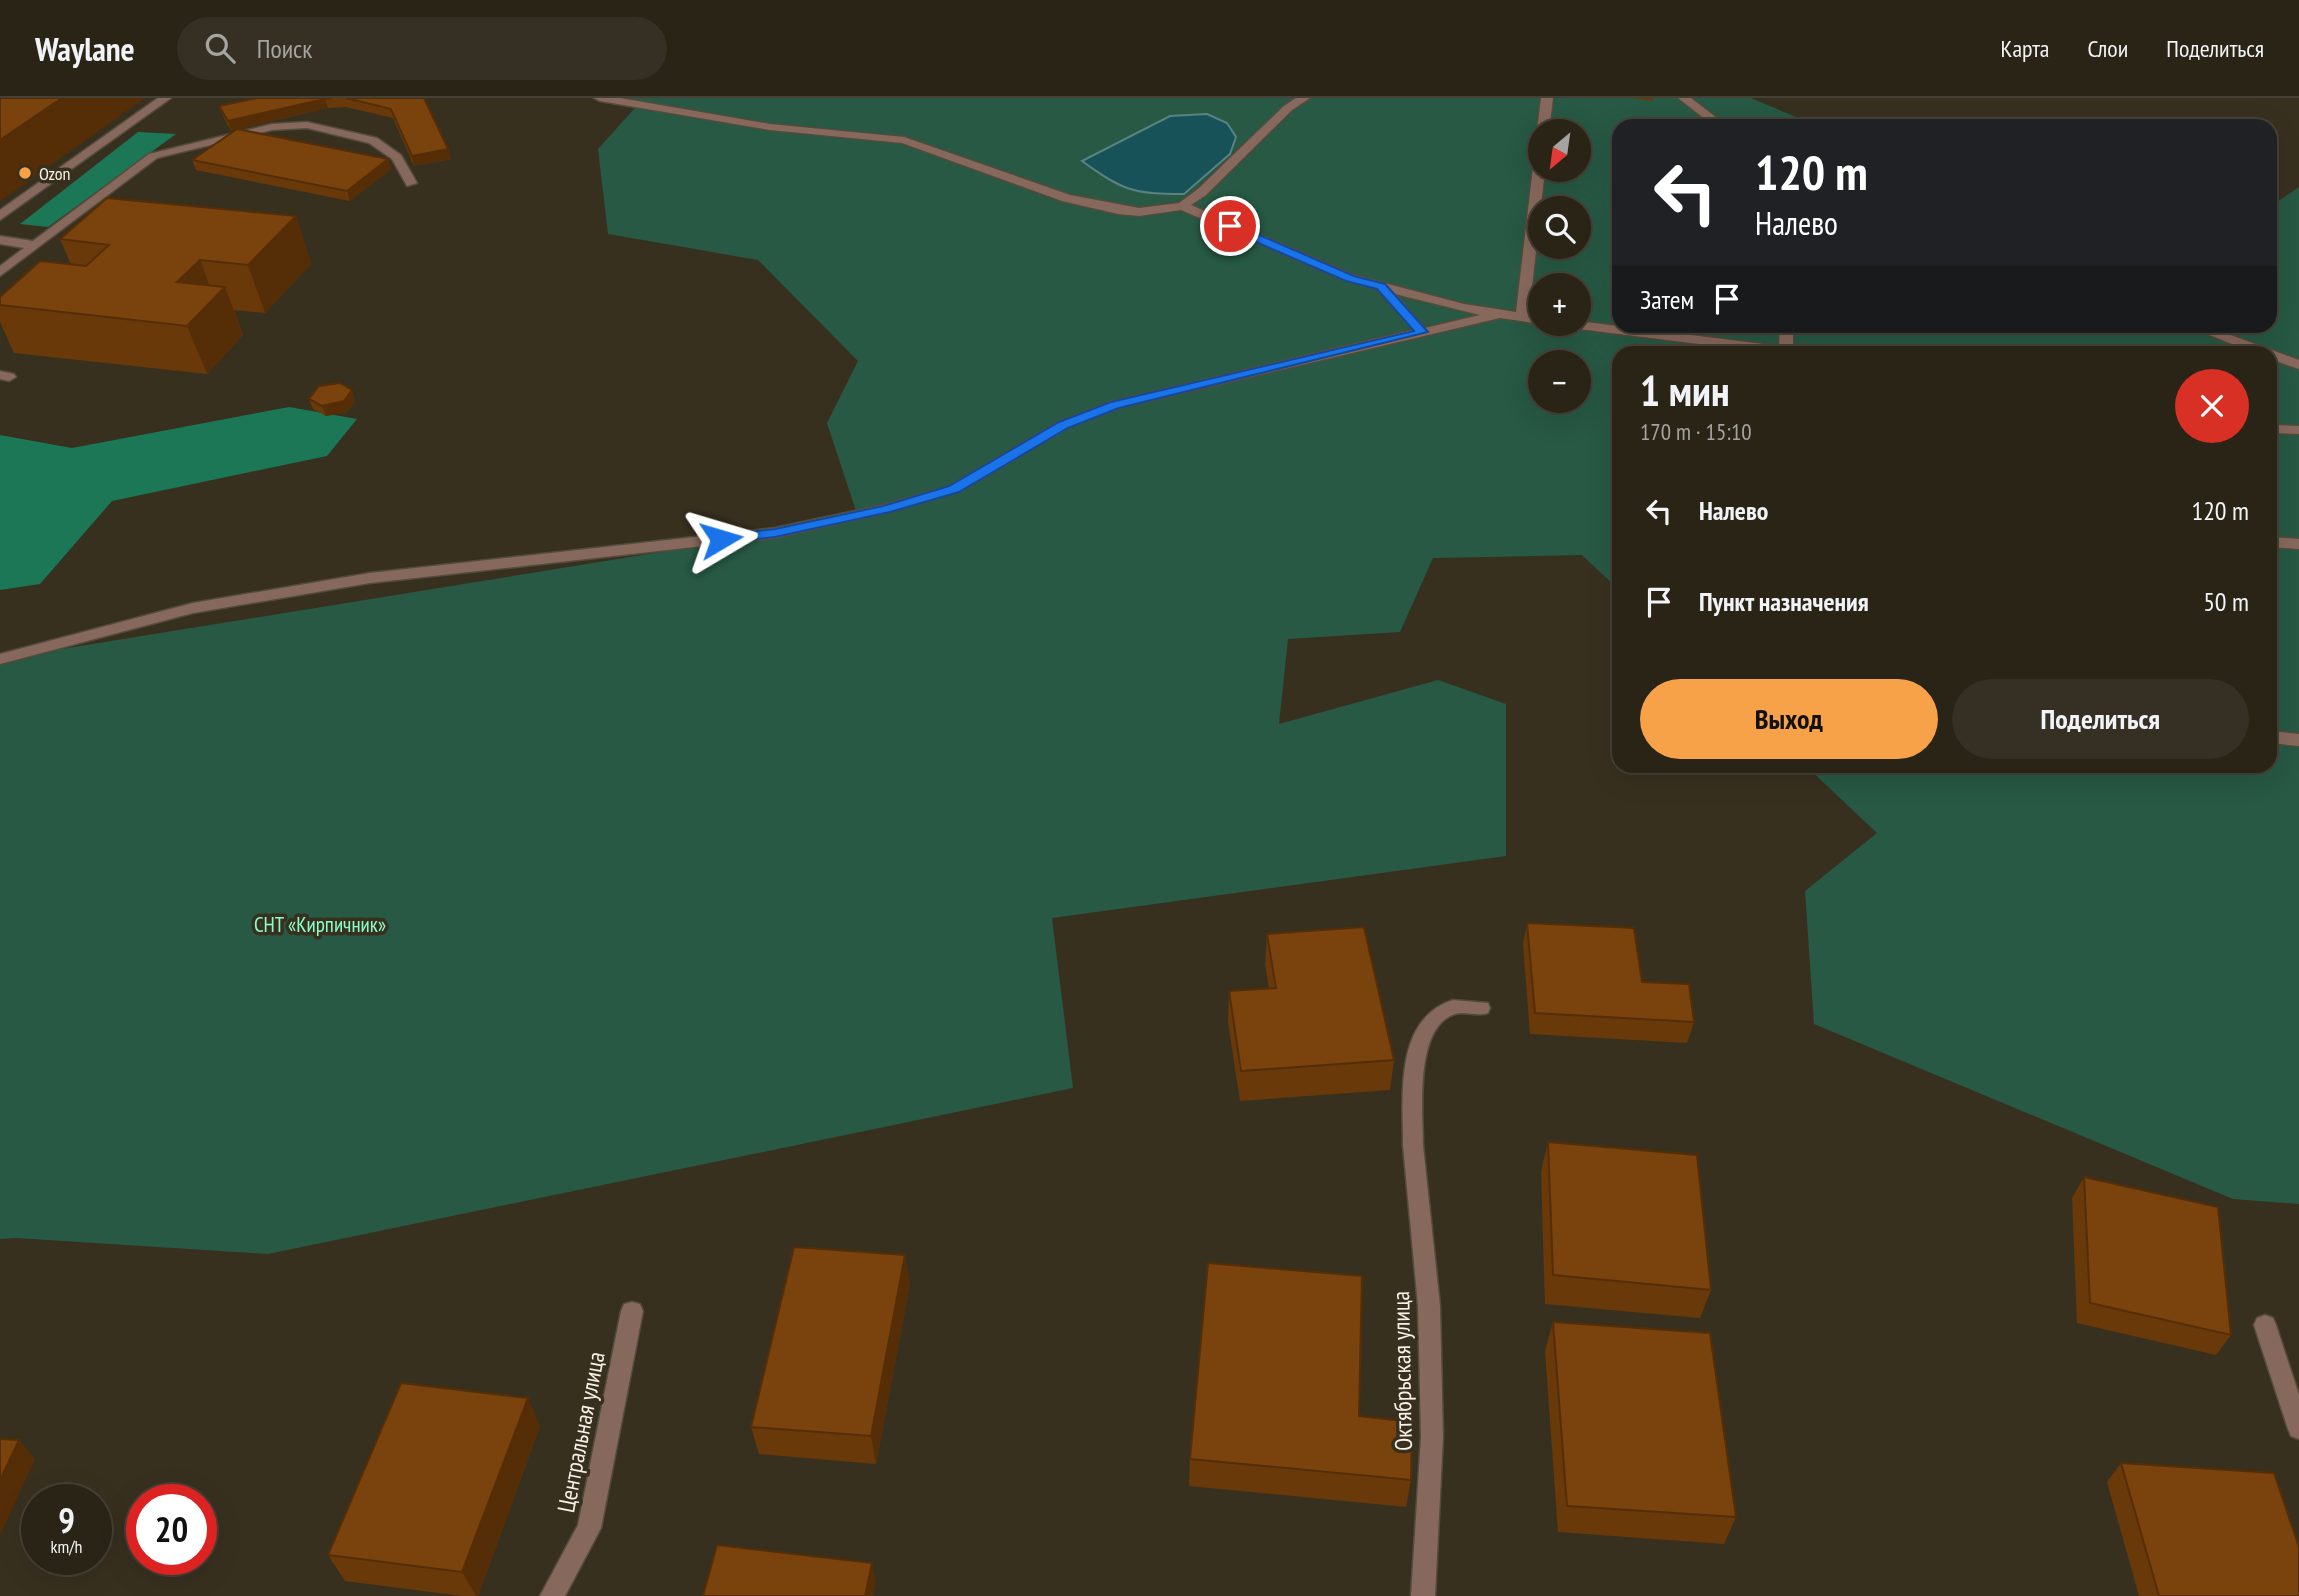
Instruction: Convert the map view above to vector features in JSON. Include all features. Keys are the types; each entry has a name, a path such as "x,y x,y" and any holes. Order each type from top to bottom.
{"street":[{"path":"0,216 165,98"},
{"path":"600,98 770,127 904,140 1066,198 1139,212 1182,206 1202,192 1288,108 1304,98"},
{"path":"1544,119 1547,98"},
{"path":"1684,98 1712,119"},
{"path":"0,272 58,225 153,156 272,127 307,125 373,140 397,157 411,183"},
{"path":"1521,318 1537,182"},
{"path":"1182,206 1350,278 1495,315 1528,319"},
{"path":"58,225 84,225"},
{"path":"0,240 32,245"},
{"path":"1381,286 1422,332"},
{"path":"0,659 194,608 370,578 775,533 886,509 954,489 1063,425 1115,405 1495,315"},
{"path":"1591,326 1612,329"},
{"path":"1652,333 1768,346"},
{"path":"2214,333 2248,346"},
{"path":"2277,357 2299,365"},
{"path":"2277,429 2299,430"},
{"path":"2277,542 2299,544"},
{"path":"2277,738 2299,740"},
{"name":"Октябрьская улица","path":"1423,1596 1432,1437 1429,1306 1413,1146 1417,1047 1432,1017 1454,1006 1481,1008"},
{"name":"Центральная улица","path":"552,1596 589,1528 632,1311"},
{"path":"2265,1325 2299,1429"}],"green space":[{"name":"СНТ «Кирпичник»","path":"597,98 1751,98 1800,119 1612,119 1612,333 2277,333 2277,202 2299,187 2299,1204 2233,1199 1814,1024 1805,891 1877,833 1813,773 2277,773 2277,346 1612,346 1612,583 1582,555 1433,558 1400,632 1288,639 1279,724 1438,680 1506,704 1506,856 1052,918 1073,1088 268,1254 0,1239 0,659 859,520 827,423 858,361 758,260 608,234 598,149 635,108"},
{"path":"138,132 176,134 48,227 20,224"},
{"path":"289,407 357,419 327,456 112,501 40,584 0,590 0,435 72,448"}],"water":[{"path":"1207,114 1227,123 1236,137 1230,154 1184,194 1130,189 1108,179 1082,161 1170,116"}],"building":[{"path":"0,98 62,98 0,140"},
{"path":"257,98 332,98 228,121 219,106"},
{"path":"346,98 424,98 448,149 412,156 391,109"},
{"path":"237,129 388,159 347,191 192,160"},
{"path":"107,198 296,216 248,265 200,260 177,282 225,287 187,326 0,305 0,297 40,261 86,266 109,245 60,239"},
{"path":"340,383 352,390 344,401 322,406 309,399 319,386"},
{"path":"1527,923 1634,928 1642,982 1689,984 1694,1022 1535,1013"},
{"path":"1364,927 1394,1060 1241,1071 1229,991 1276,988 1267,934"},
{"path":"1548,1142 1697,1155 1711,1290 1553,1275"},
{"path":"2084,1177 2218,1207 2231,1335 2090,1303"},
{"path":"794,1247 905,1255 871,1436 751,1427"},
{"path":"1208,1263 1362,1276 1359,1416 1412,1422 1411,1480 1190,1459"},
{"path":"1553,1322 1710,1333 1736,1517 1567,1506"},
{"path":"401,1383 528,1398 462,1572 328,1555"},
{"path":"0,1439 19,1440 0,1480"},
{"path":"2121,1463 2274,1473 2299,1547 2299,1596 2159,1596"},
{"path":"717,1545 872,1563 865,1596 703,1596"}],"place":[{"name":"Ozon","path":"25,173"}],"route":[{"path":"721,539 775,533 886,509 954,489 1063,425 1115,405 1422,332 1381,286 1350,278 1230,226"}]}
